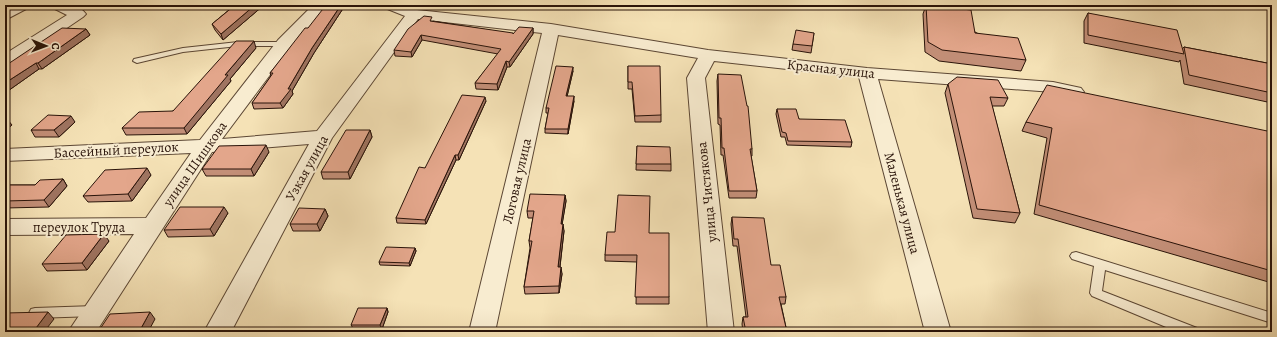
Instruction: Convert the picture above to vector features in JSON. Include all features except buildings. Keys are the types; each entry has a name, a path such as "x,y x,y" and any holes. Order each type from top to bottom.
{"street":[{"path":"5,15 23,5"},
{"path":"5,62 78,14 58,5"},
{"name":"улица Шишкова","path":"81,332 206,146 284,44 321,5"},
{"name":"Красная улица","path":"390,5 414,14 551,29 708,55 866,73 1053,87 1092,96"},
{"name":"Узкая улица","path":"217,332 323,137 414,14"},
{"name":"Логовая улица","path":"482,332 551,29"},
{"name":"улица Чистякова","path":"708,55 696,78 721,332"},
{"name":"Маленькая улица","path":"866,73 938,332"},
{"name":"Бассейный переулок","path":"5,155 206,146 323,137"},
{"name":"переулок Труда","path":"5,227 152,226"}],"lane":[{"path":"137,61 183,50 238,44 284,44"},
{"path":"1076,256 1272,318"},
{"path":"1100,264 1096,293 1192,332"},
{"path":"24,313 95,311"}]}
